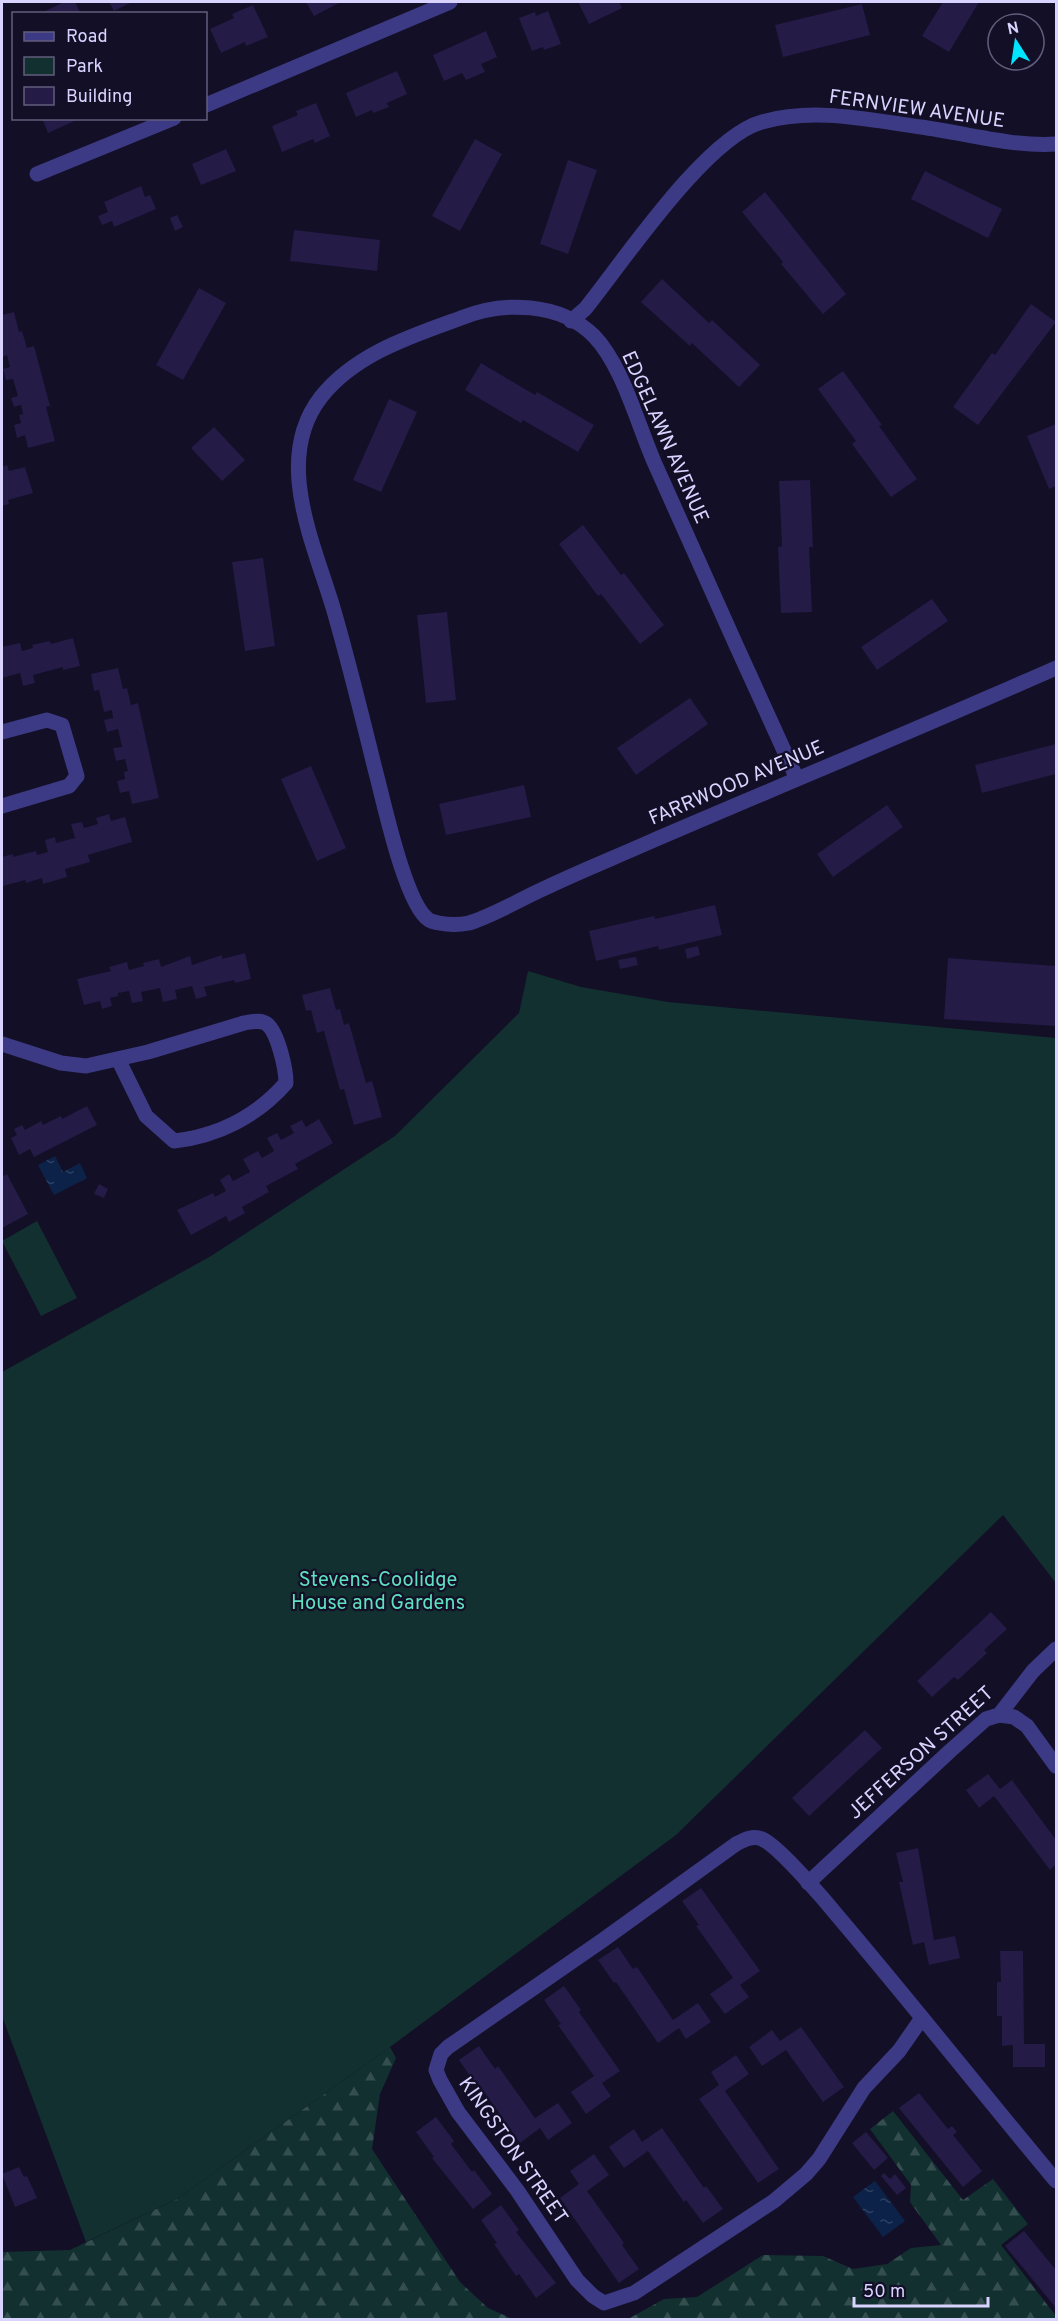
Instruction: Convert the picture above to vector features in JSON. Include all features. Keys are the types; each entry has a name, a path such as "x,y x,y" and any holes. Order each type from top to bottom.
{"street":[{"path":"207,105 450,2"},
{"name":"FERNVIEW AVENUE","path":"572,321 585,309 695,172 737,134 760,122 781,118 830,116 957,131 1036,145 1056,144"},
{"path":"37,174 169,120"},
{"name":"EDGELAWN AVENUE","path":"431,922 422,914 396,854 338,623 303,509 299,481 302,436 310,415 320,399 338,378 359,362 424,331 476,311 539,309 559,313 592,334 612,359 652,458 797,779"},
{"name":"FARRWOOD AVENUE","path":"431,922 451,925 466,924 570,876 1056,668"},
{"path":"2,732 48,720 62,725 77,776 69,786 2,806"},
{"path":"2,1044 61,1063 86,1066 244,1023 260,1021 268,1025 274,1033 286,1071 286,1083 263,1106 218,1132 174,1141 146,1116 118,1059"},
{"name":"JEFFERSON STREET","path":"808,1883 945,1755 986,1719 999,1715 1033,1671 1056,1649"},
{"path":"999,1715 1014,1717 1027,1726 1056,1766"},
{"name":"KINGSTON STREET","path":"922,2018 899,2051 864,2088 819,2159 806,2174 774,2201 626,2297 604,2303 593,2296 577,2280 518,2190 453,2104 436,2070 441,2054 448,2047 743,1840 762,1839 775,1848 808,1883 922,2018 1056,2181"}],"green space":[{"name":"Stevens-Coolidge House and Gardens","path":"528,971 581,987 668,1002 1056,1038 1056,1583 1003,1515 676,1835 390,2047 177,2199 86,2242 2,2016 2,1372 211,1256 395,1136 519,1013"},
{"path":"37,1221 77,1298 41,1316 2,1241"},
{"path":"390,2047 396,2058 380,2094 372,2149 460,2282 488,2308 513,2319 2,2319 2,2252 70,2250 177,2199"},
{"path":"893,2111 963,2200 993,2179 1028,2224 1001,2245 1056,2319 628,2319 664,2299 697,2297 763,2255 823,2256 853,2269 887,2264 911,2248 941,2245 910,2202 911,2185 870,2129"}],"water":[{"path":"55,1156 63,1172 80,1163 87,1178 54,1195 38,1165"},
{"path":"875,2181 905,2221 883,2237 853,2197"}],"building":[{"path":"64,2 75,2 80,12 43,12"},
{"path":"109,2 132,2 114,11"},
{"path":"306,2 341,2 314,16"},
{"path":"578,2 619,2 622,8 589,24"},
{"path":"943,2 979,2 949,52 922,36"},
{"path":"862,4 870,35 783,57 775,25"},
{"path":"253,5 268,37 246,46 245,42 221,53 210,29 234,18 232,14"},
{"path":"548,11 561,44 544,50 543,47 532,51 519,18 535,12 536,16"},
{"path":"486,31 497,57 481,64 485,72 466,80 462,73 444,81 433,55"},
{"path":"397,71 407,94 387,103 389,107 373,113 372,110 356,117 346,93"},
{"path":"316,103 330,136 315,143 313,139 282,152 272,126 298,115 296,111"},
{"path":"43,120 77,120 48,133"},
{"path":"475,139 502,154 460,231 432,216"},
{"path":"226,149 236,171 201,185 192,164"},
{"path":"568,160 597,170 568,254 540,244"},
{"path":"925,171 1002,209 988,238 911,199"},
{"path":"141,186 145,197 150,195 156,209 114,227 112,221 102,225 98,216 108,212 104,202"},
{"path":"765,192 846,294 823,314 742,212"},
{"path":"177,215 183,227 175,231 170,218"},
{"path":"294,230 380,240 377,271 290,261"},
{"path":"662,279 709,323 712,320 760,365 739,387 692,343 690,346 641,302"},
{"path":"199,288 226,303 183,380 156,365"},
{"path":"1031,304 1056,322 978,425 953,407 992,353 995,355"},
{"path":"14,312 19,332 22,331 27,348 34,346 50,406 46,407 55,441 28,448 25,435 17,438 14,425 21,423 19,415 23,414 21,405 14,407 11,398 18,396 13,379 6,380 3,369 10,367 7,355 2,357 2,315"},
{"path":"481,363 535,395 537,392 594,425 578,452 523,420 521,423 465,390"},
{"path":"843,371 917,479 891,497 852,444 856,441 818,389"},
{"path":"389,399 417,412 381,492 353,480"},
{"path":"1056,424 1056,486 1049,489 1027,436"},
{"path":"214,427 245,460 222,481 191,448"},
{"path":"7,465 9,471 25,467 33,493 8,500 9,504 2,506 2,467"},
{"path":"810,480 813,547 809,547 812,612 781,613 778,547 782,546 779,481"},
{"path":"583,525 621,575 624,573 664,625 640,644 601,594 598,596 559,544"},
{"path":"263,558 275,646 245,651 232,562"},
{"path":"932,599 948,621 877,670 861,647"},
{"path":"447,612 456,700 426,703 417,615"},
{"path":"73,638 80,666 63,670 63,667 33,675 35,683 23,686 20,673 2,678 2,647 20,643 22,651 33,648 32,645 50,641 51,644"},
{"path":"118,668 123,689 127,688 131,705 138,703 159,798 132,804 129,791 120,793 117,781 125,779 124,772 128,771 125,759 116,761 113,748 122,747 118,729 107,732 104,720 113,718 112,710 104,712 99,690 94,691 91,674"},
{"path":"690,698 708,724 636,775 617,748"},
{"path":"1056,744 1056,774 982,793 975,765"},
{"path":"311,766 346,848 317,861 281,779"},
{"path":"524,785 531,817 446,835 439,804"},
{"path":"887,805 903,827 833,877 817,854"},
{"path":"109,814 111,821 125,817 132,842 88,855 90,862 65,869 67,877 43,884 42,878 3,886 2,857 13,854 13,857 36,851 37,855 48,852 45,840 55,837 56,843 75,838 71,824 82,822 84,828 98,824 96,818"},
{"path":"715,905 722,935 659,950 658,946 596,961 589,931"},
{"path":"698,946 700,955 687,959 685,949"},
{"path":"245,953 251,979 235,983 234,980 204,987 207,996 196,999 192,986 175,990 177,999 163,1002 160,988 141,992 143,1001 132,1003 129,991 118,993 118,996 110,998 112,1006 102,1009 100,1001 84,1005 77,979 111,971 109,967 127,962 129,970 159,959 161,967 190,956 192,965 222,955 222,959"},
{"path":"636,957 638,965 620,969 618,960"},
{"path":"948,958 1056,966 1056,1026 944,1019"},
{"path":"330,988 336,1010 340,1009 344,1025 349,1023 366,1083 372,1081 382,1117 354,1125 344,1089 340,1090 324,1031 317,1033 311,1010 306,1011 302,995"},
{"path":"87,1106 97,1125 34,1157 30,1149 19,1155 11,1138 17,1135 14,1129 22,1125 25,1130 41,1121 43,1125 61,1116 62,1119"},
{"path":"319,1119 333,1143 295,1164 298,1169 266,1186 269,1192 242,1207 245,1213 229,1222 226,1216 191,1235 177,1210 213,1193 215,1197 226,1191 220,1180 229,1174 233,1181 250,1172 243,1159 258,1151 262,1158 274,1151 267,1138 277,1133 281,1140 294,1133 290,1126 302,1120 306,1127"},
{"path":"7,1174 28,1214 2,1228 2,1177"},
{"path":"99,1184 108,1189 104,1198 94,1194"},
{"path":"991,1612 1007,1629 984,1650 987,1653 958,1680 954,1677 932,1697 917,1681"},
{"path":"865,1730 882,1748 809,1816 792,1798"},
{"path":"988,1774 1000,1789 1012,1780 1056,1840 1056,1864 1050,1870 994,1796 979,1808 966,1790"},
{"path":"918,1848 934,1940 955,1936 960,1958 929,1965 924,1942 913,1945 899,1882 903,1882 896,1853"},
{"path":"701,1888 760,1971 740,1985 749,1997 725,2014 710,1994 733,1978 696,1926 699,1925 682,1901"},
{"path":"618,1947 633,1969 637,1967 673,2020 698,2003 711,2022 686,2039 679,2028 658,2043 598,1960"},
{"path":"1000,1951 1023,1951 1024,2044 1045,2044 1045,2067 1013,2067 1013,2045 1002,2046 1002,2016 997,2016 997,1982 1001,1982"},
{"path":"564,1986 620,2071 602,2083 611,2096 586,2114 571,2092 594,2076 558,2025 561,2024 544,2000"},
{"path":"801,2027 844,2087 823,2102 786,2050 762,2066 749,2047 772,2030 780,2041"},
{"path":"479,2046 495,2069 498,2066 535,2118 558,2103 572,2123 548,2140 540,2128 520,2143 459,2060"},
{"path":"736,2055 749,2074 725,2091 779,2169 758,2183 699,2099 719,2085 711,2072"},
{"path":"919,2093 948,2129 952,2126 957,2132 953,2135 982,2171 963,2187 899,2108"},
{"path":"436,2117 454,2141 451,2144 492,2194 473,2209 432,2158 434,2157 416,2132"},
{"path":"662,2128 704,2188 706,2186 723,2209 703,2223 686,2200 684,2202 648,2151 624,2168 609,2147 634,2129 642,2142"},
{"path":"866,2132 888,2158 874,2170 852,2143"},
{"path":"594,2154 609,2175 587,2191 624,2243 622,2245 639,2269 619,2283 560,2198 579,2184 570,2171"},
{"path":"19,2167 24,2177 27,2176 37,2198 15,2207 2,2174"},
{"path":"884,2173 890,2179 895,2174 906,2188 897,2195 881,2176"},
{"path":"501,2205 519,2230 516,2232 556,2283 536,2298 519,2274 516,2276 481,2220"},
{"path":"1024,2231 1056,2270 1056,2308 1005,2246"}]}
